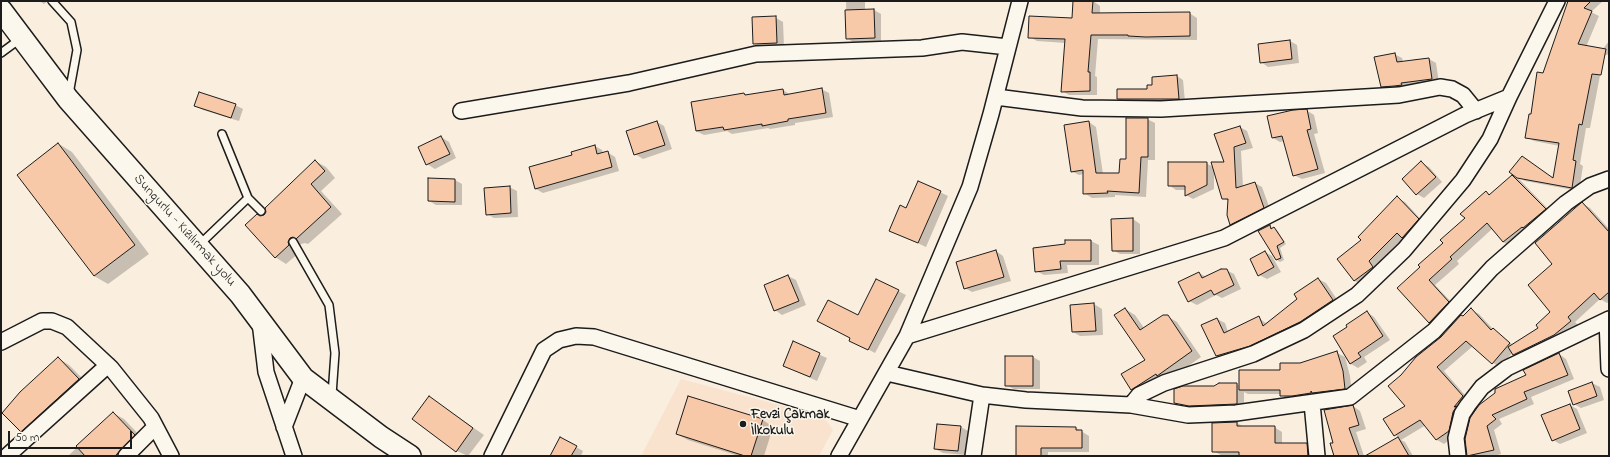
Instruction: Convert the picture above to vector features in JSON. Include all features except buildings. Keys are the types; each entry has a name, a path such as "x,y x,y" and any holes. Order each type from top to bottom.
{"main road":[{"name":"Sungurlu - Kızılırmak yolu","path":"1,10 68,99 240,294 303,378 381,437 410,456"}],"street":[{"path":"839,456 907,336 970,187 996,97 1020,1"},
{"path":"1131,405 1139,395 1164,383 1253,354 1304,330 1357,295 1404,250 1463,180 1490,139 1508,97 1557,1"},
{"path":"461,111 628,83 756,54 922,48 962,42 1008,47"},
{"path":"996,97 1082,108 1161,109 1399,95 1440,87 1452,89 1463,95 1476,111"},
{"path":"907,336 1224,238 1476,111 1508,97"},
{"path":"886,373 982,395 1026,400 1131,405 1188,415 1236,413 1350,397 1434,331 1492,268 1566,204 1590,186 1609,179"},
{"path":"1458,456 1456,438 1462,414 1482,387 1507,368 1608,319 1609,369"},
{"path":"1,342 42,321 52,320 66,327 108,365 151,418 171,456"},
{"path":"260,321 266,372 294,456"},
{"path":"492,456 544,350 559,340 576,336 594,337 860,419"},
{"path":"7,456 108,365"},
{"path":"284,427 303,378"},
{"path":"973,456 982,395"},
{"path":"1312,403 1317,456"},
{"path":"126,456 156,427"}],"lane":[{"path":"52,1 71,22 77,50 68,99"},
{"path":"1,53 22,38"},
{"path":"222,134 248,198 261,211"},
{"path":"198,246 248,198"},
{"path":"293,242 329,305 335,353 332,400"}],"shaded area":[{"name":"Fevzi Çakmak İlkokulu","path":"681,379 824,417 833,430 819,456 641,456"}],"place":[{"name":"Fevzi Çakmak İlkokulu","path":"743,424"}]}
